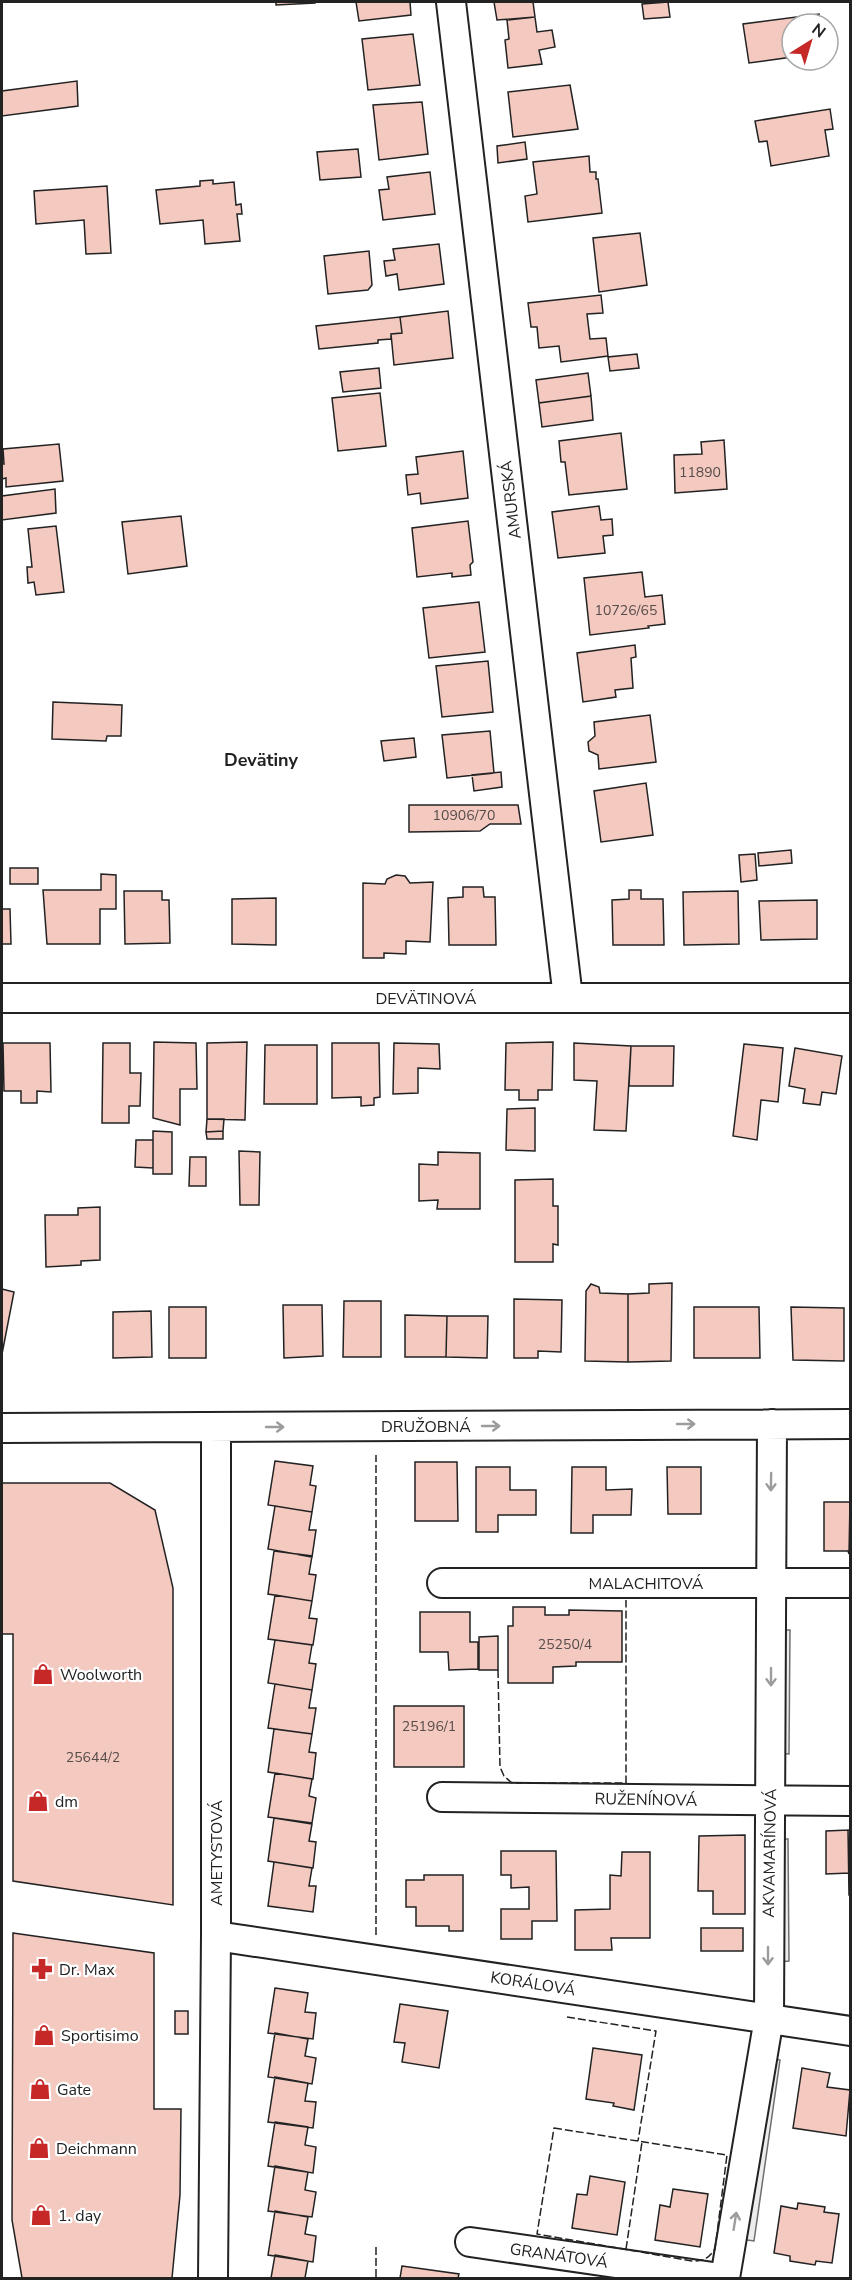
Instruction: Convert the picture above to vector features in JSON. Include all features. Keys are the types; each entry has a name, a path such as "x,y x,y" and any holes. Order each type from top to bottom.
{"street":[{"name":"AMURSKÁ","path":"451,2 568,998"},
{"name":"DEVÄTINOVÁ","path":"2,998 850,998"},
{"name":"AKVAMARÍNOVÁ","path":"725,2278 768,2018 771,1424"},
{"name":"DRUŽOBNÁ","path":"2,1428 850,1424"},
{"name":"AMETYSTOVÁ","path":"213,2278 216,1427"},
{"name":"MALACHITOVÁ","path":"442,1583 850,1583"},
{"name":"RUŽENÍNOVÁ","path":"442,1797 850,1801"},
{"name":"KORÁLOVÁ","path":"216,1936 850,2031"},
{"name":"GRANÁTOVÁ","path":"470,2242 720,2278"}],"shaded area":[{"path":"777,1630 790,1630 789,1754 776,1753"},
{"path":"777,1839 788,1839 789,1961 778,1962"},
{"path":"766,2057 780,2060 754,2241 740,2239"}],"building":[{"path":"276,2 315,2 315,3 276,5"},
{"path":"356,2 410,2 411,15 359,21"},
{"path":"494,2 533,2 535,17 497,20"},
{"path":"668,2 670,17 644,19 642,4"},
{"path":"535,17 537,32 552,30 555,47 539,50 542,64 508,68 505,40 509,39 507,20"},
{"path":"780,19 780,59 749,63 743,24"},
{"path":"413,34 420,85 368,90 362,39"},
{"path":"77,81 78,106 2,116 2,91"},
{"path":"570,85 578,129 513,137 508,92"},
{"path":"422,102 428,154 379,160 373,105"},
{"path":"830,109 833,129 825,130 829,156 771,166 767,141 759,142 755,121"},
{"path":"525,142 527,159 498,163 497,146"},
{"path":"358,149 361,177 320,180 317,152"},
{"path":"589,156 590,172 596,172 596,179 598,179 602,213 528,222 525,196 537,194 533,162"},
{"path":"430,172 435,214 383,220 379,190 389,189 387,177"},
{"path":"213,180 213,184 234,182 236,205 241,204 242,214 237,214 240,241 205,244 203,220 160,224 156,190 200,186 200,181"},
{"path":"107,186 111,253 86,254 84,220 36,224 34,191"},
{"path":"640,233 647,285 599,292 593,238"},
{"path":"439,244 444,284 399,290 397,274 386,276 384,261 395,260 393,249"},
{"path":"369,251 372,285 368,290 328,294 324,256"},
{"path":"601,295 603,313 587,314 590,339 606,338 608,356 561,362 559,346 539,348 537,327 531,327 528,303"},
{"path":"448,311 453,358 394,365 391,334 402,333 400,317"},
{"path":"400,317 402,333 391,334 391,339 378,340 378,343 319,349 316,326"},
{"path":"637,354 639,368 610,371 608,357"},
{"path":"379,368 381,388 343,392 340,372"},
{"path":"588,373 591,396 539,403 536,380"},
{"path":"380,393 386,446 338,451 332,398"},
{"path":"591,396 593,420 542,427 539,403"},
{"path":"621,433 627,489 569,495 565,462 561,462 559,441"},
{"path":"724,440 727,489 675,493 674,455 702,454 701,442"},
{"path":"59,444 63,481 6,487 6,478 2,479 3,449"},
{"path":"463,451 468,498 421,504 420,493 408,495 406,475 418,474 416,457"},
{"path":"55,489 56,513 2,520 2,496"},
{"path":"599,506 601,520 612,519 613,535 603,536 605,553 558,558 552,512"},
{"path":"181,516 187,566 128,574 122,522"},
{"path":"468,521 473,562 470,565 471,575 452,577 452,573 417,577 412,528"},
{"path":"56,526 64,592 36,595 34,582 28,583 27,567 32,567 28,529"},
{"path":"642,572 645,597 662,595 665,624 590,635 584,578"},
{"path":"479,602 485,652 429,658 423,608"},
{"path":"635,645 636,657 631,658 633,688 615,690 616,697 583,702 577,653"},
{"path":"488,661 493,712 442,717 436,666"},
{"path":"53,702 122,705 121,736 107,736 106,741 52,739"},
{"path":"650,715 656,762 599,769 598,755 589,751 588,742 595,736 594,722"},
{"path":"490,731 494,773 447,778 442,735"},
{"path":"414,738 416,757 384,761 381,741"},
{"path":"501,772 502,787 474,791 472,775"},
{"path":"646,783 653,835 601,842 594,791"},
{"path":"409,805 518,805 521,824 490,824 480,831 409,832"},
{"path":"791,850 792,863 759,866 758,853"},
{"path":"755,854 757,880 741,882 739,855"},
{"path":"10,868 38,868 38,884 10,884"},
{"path":"101,874 116,875 116,909 100,909 100,944 47,944 43,890 101,890"},
{"path":"396,875 405,876 410,883 433,882 430,942 406,941 406,954 384,953 384,958 363,958 363,883 385,884 387,879"},
{"path":"463,887 483,887 484,897 495,897 496,945 449,945 448,898 463,897"},
{"path":"629,890 641,890 641,899 663,899 664,945 613,945 612,900 629,899"},
{"path":"124,891 162,891 162,900 169,900 170,943 125,944"},
{"path":"738,891 739,944 684,945 683,892"},
{"path":"276,898 276,945 232,944 232,899"},
{"path":"817,900 817,939 761,940 759,901"},
{"path":"2,909 10,909 11,944 2,944"},
{"path":"154,1042 196,1043 197,1089 180,1089 180,1125 153,1118"},
{"path":"247,1042 245,1120 207,1119 207,1043"},
{"path":"553,1042 552,1090 538,1090 538,1100 519,1100 519,1090 505,1090 506,1043"},
{"path":"3,1043 50,1043 51,1092 37,1091 37,1103 21,1103 21,1091 4,1091"},
{"path":"103,1043 130,1043 130,1073 141,1073 140,1106 129,1106 129,1123 102,1123"},
{"path":"332,1043 379,1043 380,1097 374,1098 374,1105 361,1106 361,1097 332,1098"},
{"path":"394,1043 439,1044 440,1069 418,1068 418,1093 393,1094"},
{"path":"574,1043 631,1046 626,1131 594,1130 597,1081 574,1080"},
{"path":"744,1044 783,1048 778,1102 761,1100 757,1140 733,1136"},
{"path":"265,1045 317,1045 317,1104 264,1104"},
{"path":"631,1046 674,1046 673,1086 629,1086"},
{"path":"795,1048 842,1056 836,1094 822,1092 820,1105 803,1103 805,1089 789,1086"},
{"path":"535,1108 535,1151 506,1150 507,1109"},
{"path":"207,1119 224,1119 223,1131 206,1132"},
{"path":"153,1131 172,1132 172,1174 153,1174"},
{"path":"223,1131 223,1139 207,1139 206,1132"},
{"path":"136,1140 153,1140 153,1168 135,1167"},
{"path":"239,1151 260,1152 259,1205 240,1205"},
{"path":"438,1152 480,1153 480,1209 437,1209 438,1200 419,1201 419,1164 438,1165"},
{"path":"190,1157 206,1157 206,1186 189,1186"},
{"path":"553,1179 553,1206 558,1206 558,1245 553,1244 553,1262 515,1262 515,1180"},
{"path":"100,1207 100,1260 81,1261 81,1265 46,1267 45,1215 78,1215 78,1208"},
{"path":"672,1283 671,1361 628,1362 628,1294 649,1293 649,1284"},
{"path":"591,1284 599,1287 600,1293 628,1294 628,1362 585,1361 586,1291"},
{"path":"2,1289 14,1292 2,1354"},
{"path":"514,1299 562,1300 561,1352 538,1351 538,1358 514,1358"},
{"path":"344,1301 381,1301 381,1357 343,1357"},
{"path":"283,1305 322,1305 323,1356 284,1358"},
{"path":"169,1307 206,1307 206,1358 169,1358"},
{"path":"694,1307 759,1307 760,1358 694,1358"},
{"path":"791,1307 844,1308 844,1361 793,1360"},
{"path":"151,1311 152,1357 113,1358 113,1312"},
{"path":"405,1315 447,1316 446,1357 405,1357"},
{"path":"447,1316 488,1316 487,1358 446,1357"},
{"path":"275,1461 313,1466 310,1485 316,1486 312,1512 268,1505"},
{"path":"415,1462 457,1462 458,1521 415,1521"},
{"path":"476,1467 510,1467 510,1490 536,1490 536,1515 498,1515 498,1532 476,1532"},
{"path":"572,1467 606,1467 606,1490 632,1489 631,1515 593,1515 593,1533 571,1533"},
{"path":"667,1467 701,1467 701,1514 668,1514"},
{"path":"2,1483 110,1483 155,1510 173,1588 173,1905 13,1881 13,1634 2,1634"},
{"path":"824,1502 850,1502 849,1554 848,1551 824,1551"},
{"path":"275,1506 312,1512 309,1530 316,1530 312,1557 268,1549"},
{"path":"274,1551 312,1556 309,1574 316,1575 312,1601 268,1594"},
{"path":"275,1595 312,1601 309,1618 317,1619 313,1645 268,1639"},
{"path":"513,1607 545,1607 545,1615 569,1615 569,1610 622,1611 622,1662 576,1662 576,1666 553,1667 553,1683 508,1683 508,1626 513,1626"},
{"path":"420,1612 470,1612 470,1642 478,1642 478,1669 449,1670 448,1652 420,1652"},
{"path":"498,1636 498,1670 479,1670 479,1637"},
{"path":"275,1640 312,1645 309,1663 316,1664 312,1690 268,1683"},
{"path":"275,1684 312,1690 309,1708 316,1708 312,1734 268,1728"},
{"path":"394,1706 464,1706 464,1767 394,1767"},
{"path":"274,1729 312,1734 309,1752 316,1753 313,1779 268,1772"},
{"path":"275,1773 312,1779 309,1796 316,1798 312,1823 268,1817"},
{"path":"274,1818 312,1824 309,1841 316,1842 313,1868 268,1861"},
{"path":"848,1830 850,1830 850,1895 849,1895"},
{"path":"848,1830 849,1873 826,1874 826,1831"},
{"path":"745,1835 745,1914 713,1914 713,1891 698,1891 699,1836"},
{"path":"501,1851 556,1851 557,1921 532,1921 532,1939 501,1939 501,1909 529,1909 529,1887 511,1888 511,1875 501,1875"},
{"path":"622,1852 650,1852 650,1938 611,1938 612,1950 575,1950 575,1910 610,1909 610,1875 621,1876"},
{"path":"274,1862 312,1868 309,1886 316,1886 313,1912 268,1906"},
{"path":"424,1875 463,1875 463,1931 449,1931 449,1926 416,1926 416,1907 406,1907 406,1880 424,1880"},
{"path":"701,1928 743,1928 743,1951 701,1951"},
{"path":"13,1933 154,1953 154,2109 181,2109 180,2195 172,2278 22,2278 12,2220"},
{"path":"275,1988 308,1993 305,2012 316,2013 313,2039 268,2033"},
{"path":"400,2004 448,2011 439,2068 402,2062 405,2043 394,2042"},
{"path":"175,2011 188,2011 188,2034 175,2034"},
{"path":"275,2033 308,2039 305,2056 316,2058 312,2084 268,2077"},
{"path":"593,2048 642,2055 634,2110 613,2106 614,2103 586,2099"},
{"path":"802,2068 830,2073 827,2087 850,2090 846,2136 793,2128"},
{"path":"275,2077 308,2083 305,2101 316,2102 313,2128 268,2122"},
{"path":"275,2122 308,2127 305,2145 316,2147 313,2173 268,2166"},
{"path":"275,2166 308,2172 305,2190 316,2192 312,2217 268,2211"},
{"path":"590,2176 625,2182 617,2235 572,2228 577,2194 587,2195"},
{"path":"673,2189 708,2194 700,2247 655,2240 660,2205 670,2207"},
{"path":"798,2203 825,2207 824,2212 839,2214 832,2263 816,2261 815,2265 790,2261 790,2256 774,2253 781,2206 797,2209"},
{"path":"275,2211 308,2217 305,2234 316,2236 313,2262 268,2255"},
{"path":"275,2255 308,2261 305,2278 271,2278"},
{"path":"402,2266 459,2274 458,2278 400,2278"}],"fence":[{"path":"376,1455 376,1935"},
{"path":"498,1670 500,1767 504,1776 512,1783 626,1783 626,1600"},
{"path":"567,2017 656,2031 638,2141"},
{"path":"554,2128 727,2155 715,2249 705,2259 692,2261 537,2234 554,2128"},
{"path":"626,2249 642,2142"},
{"path":"376,2247 376,2278"}],"place":[{"name":"Woolworth","path":"43,1674"},
{"name":"dm","path":"38,1801"},
{"name":"Dr. Max","path":"42,1969"},
{"name":"Sportisimo","path":"44,2035"},
{"name":"Gate","path":"40,2089"},
{"name":"Deichmann","path":"39,2148"},
{"name":"1. day","path":"41,2215"}],"district":[{"name":"Devätiny","path":"261,760"}]}
